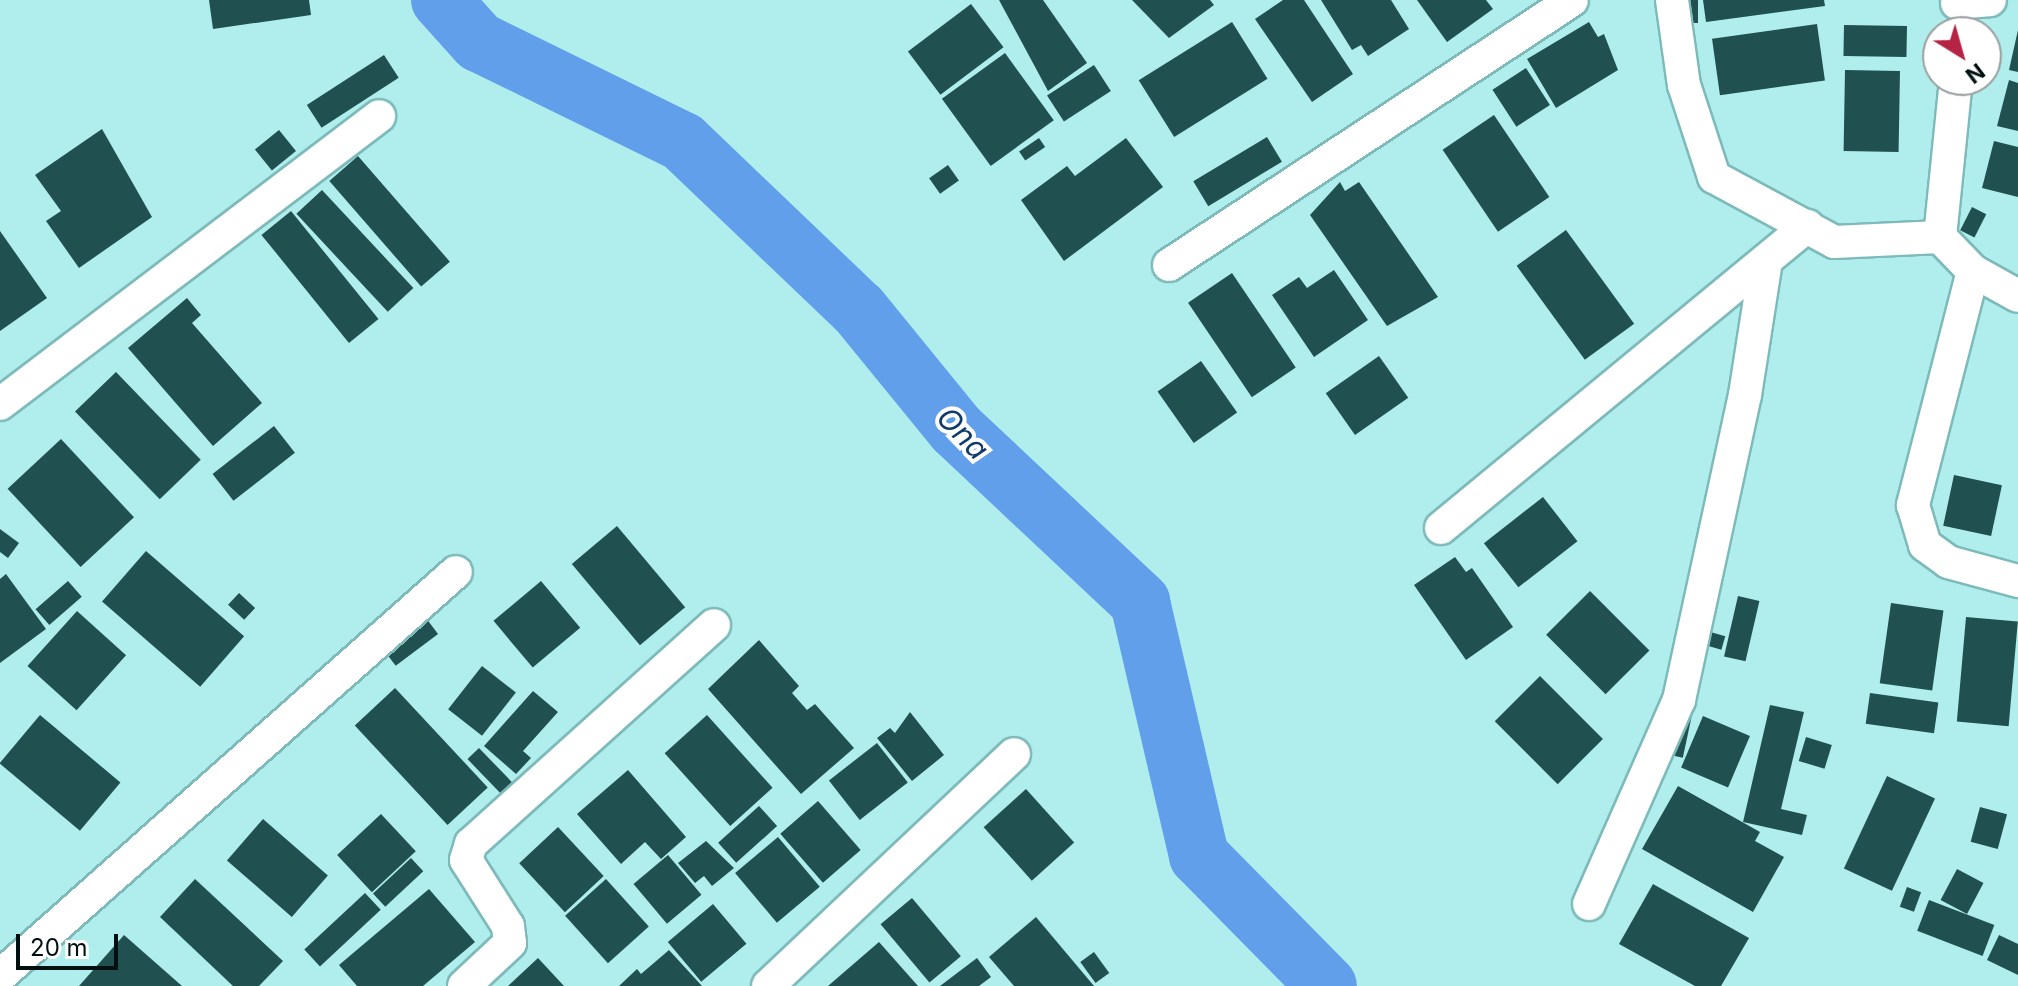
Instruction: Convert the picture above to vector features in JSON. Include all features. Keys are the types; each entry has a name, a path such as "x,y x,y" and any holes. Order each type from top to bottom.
{"street":[{"path":"1169,265 1572,0"},
{"path":"1672,0 1684,85 1714,177 1834,242 1940,237 1973,271 2018,296"},
{"path":"1957,12 1990,0"},
{"path":"1940,237 1954,96"},
{"path":"0,404 379,116"},
{"path":"1441,528 1807,226"},
{"path":"1589,904 1679,700 1745,395 1766,261"},
{"path":"1973,271 1913,505 1925,545 1948,562 2018,581"},
{"path":"0,976 456,572"},
{"path":"464,986 510,943 508,926 466,860 471,844 714,625"},
{"path":"768,986 1014,754"}],"building":[{"path":"209,0 309,0 311,15 213,29"},
{"path":"999,0 1043,0 1087,63 1048,91"},
{"path":"1132,0 1210,0 1214,5 1169,38"},
{"path":"1283,0 1304,0 1353,74 1312,102 1255,19"},
{"path":"1321,0 1391,0 1409,29 1368,56 1361,45 1352,50"},
{"path":"1417,0 1486,0 1493,9 1447,42"},
{"path":"1680,0 1698,0 1698,23 1680,23"},
{"path":"1703,0 1824,0 1825,6 1706,22"},
{"path":"971,4 1003,47 940,95 908,52"},
{"path":"1232,22 1268,79 1174,137 1139,80"},
{"path":"1589,22 1598,37 1604,34 1618,70 1556,108 1527,59"},
{"path":"1817,24 1825,80 1720,95 1712,39"},
{"path":"1844,25 1907,26 1906,57 1843,56"},
{"path":"2018,30 2018,72 2009,70"},
{"path":"1005,53 1054,120 991,166 942,99"},
{"path":"384,55 399,78 322,128 307,105"},
{"path":"1094,65 1111,91 1064,121 1047,95"},
{"path":"1526,68 1550,105 1516,127 1492,90"},
{"path":"1845,70 1900,71 1899,152 1844,151"},
{"path":"2009,80 2018,83 2018,131 1997,126"},
{"path":"1494,115 1549,197 1498,232 1443,150"},
{"path":"102,129 152,217 79,268 46,221 61,211 35,175"},
{"path":"279,130 296,151 272,170 255,150"},
{"path":"1267,137 1282,162 1208,206 1193,181"},
{"path":"1039,138 1045,147 1025,161 1019,151"},
{"path":"1126,138 1163,187 1064,261 1021,200 1067,166 1075,176"},
{"path":"1994,141 2018,147 2018,197 1982,188"},
{"path":"358,156 450,262 421,287 329,181"},
{"path":"948,165 959,181 940,194 929,178"},
{"path":"1340,182 1345,191 1359,182 1438,297 1387,326 1310,215"},
{"path":"322,190 413,288 388,312 296,214"},
{"path":"1972,207 1986,214 1974,237 1960,230"},
{"path":"291,211 378,319 349,343 261,235"},
{"path":"1566,230 1634,324 1585,360 1517,266"},
{"path":"0,231 47,298 0,331"},
{"path":"1334,270 1368,320 1314,357 1272,295 1299,277 1307,288"},
{"path":"1232,273 1296,368 1252,397 1188,303"},
{"path":"187,298 201,315 192,323 262,403 213,446 128,348"},
{"path":"1379,356 1408,398 1355,435 1326,393"},
{"path":"1201,361 1237,413 1194,443 1158,391"},
{"path":"116,372 201,460 160,499 75,412"},
{"path":"274,426 295,453 233,501 213,474"},
{"path":"61,439 134,517 81,567 8,489"},
{"path":"1954,475 2002,485 1991,536 1943,526"},
{"path":"1543,497 1577,541 1518,587 1484,543"},
{"path":"617,526 685,607 640,645 572,564"},
{"path":"0,529 19,543 8,558 0,552"},
{"path":"146,551 244,636 200,687 102,602"},
{"path":"1455,557 1466,572 1472,568 1513,627 1466,660 1414,585"},
{"path":"6,574 46,629 0,663 0,579"},
{"path":"68,581 82,597 49,625 36,609"},
{"path":"541,581 580,628 533,668 494,621"},
{"path":"1590,591 1649,650 1606,694 1546,635"},
{"path":"239,593 255,608 244,620 228,605"},
{"path":"1738,596 1759,601 1745,661 1724,656"},
{"path":"1891,603 1943,610 1932,691 1880,683"},
{"path":"77,611 126,655 77,710 27,666"},
{"path":"1966,617 2018,622 2009,726 1957,722"},
{"path":"426,618 438,634 396,666 384,650"},
{"path":"1707,631 1725,636 1721,650 1703,644"},
{"path":"759,640 799,686 792,693 807,710 815,704 854,748 801,794 708,689"},
{"path":"482,666 516,692 482,736 448,709"},
{"path":"1540,676 1603,739 1558,784 1495,721"},
{"path":"395,688 488,787 448,825 355,726"},
{"path":"533,691 558,712 523,751 531,758 516,774 484,746"},
{"path":"1870,693 1938,703 1934,733 1866,724"},
{"path":"1681,699 1695,702 1683,758 1669,755"},
{"path":"1770,705 1804,712 1781,809 1807,815 1802,835 1743,822"},
{"path":"910,712 944,755 912,781 877,738 890,728 895,733"},
{"path":"40,715 120,782 80,831 0,764"},
{"path":"707,715 773,788 730,826 665,753"},
{"path":"1703,716 1750,736 1728,787 1681,768"},
{"path":"1806,737 1832,745 1825,769 1799,761"},
{"path":"877,743 908,782 860,820 829,781"},
{"path":"479,748 515,785 504,797 467,759"},
{"path":"628,770 686,837 661,859 645,842 621,864 577,814"},
{"path":"1887,776 1935,798 1892,891 1844,868"},
{"path":"1678,786 1760,832 1755,841 1784,857 1753,912 1642,849"},
{"path":"1026,789 1074,843 1032,881 984,827"},
{"path":"818,801 861,850 823,883 780,834"},
{"path":"759,806 777,826 736,863 718,843"},
{"path":"1980,807 2007,814 1998,849 1971,842"},
{"path":"381,814 416,851 372,892 337,855"},
{"path":"263,819 328,875 292,917 227,861"},
{"path":"558,827 604,876 565,912 519,863"},
{"path":"778,837 820,887 777,923 735,873"},
{"path":"706,841 734,868 712,886 704,876 695,883 678,863"},
{"path":"668,855 701,895 667,924 634,884"},
{"path":"411,858 423,871 385,907 373,893"},
{"path":"1957,869 1983,883 1967,914 1941,900"},
{"path":"195,879 283,961 259,986 233,986 160,917"},
{"path":"606,879 649,927 608,963 565,916"},
{"path":"1653,884 1749,938 1721,986 1695,986 1619,944"},
{"path":"1907,887 1921,892 1914,912 1900,907"},
{"path":"429,889 475,942 423,986 357,986 339,965"},
{"path":"365,893 381,910 320,966 304,950"},
{"path":"912,898 961,956 929,983 881,924"},
{"path":"1929,900 1994,925 1983,956 1917,931"},
{"path":"713,904 746,944 701,982 668,942"},
{"path":"1036,917 1094,986 1014,986 989,957"},
{"path":"124,935 182,986 79,986"},
{"path":"1999,935 2018,944 2018,975 1987,960"},
{"path":"879,942 918,986 828,986"},
{"path":"669,950 702,986 619,986 637,969 641,974"},
{"path":"1094,952 1109,973 1096,983 1080,962"},
{"path":"538,958 564,986 508,986"},
{"path":"977,958 991,977 979,986 940,986"}],"waterway":[{"name":"Ona","path":"441,0 479,42 683,142 859,310 956,429 1140,602 1199,856 1327,986"}]}
